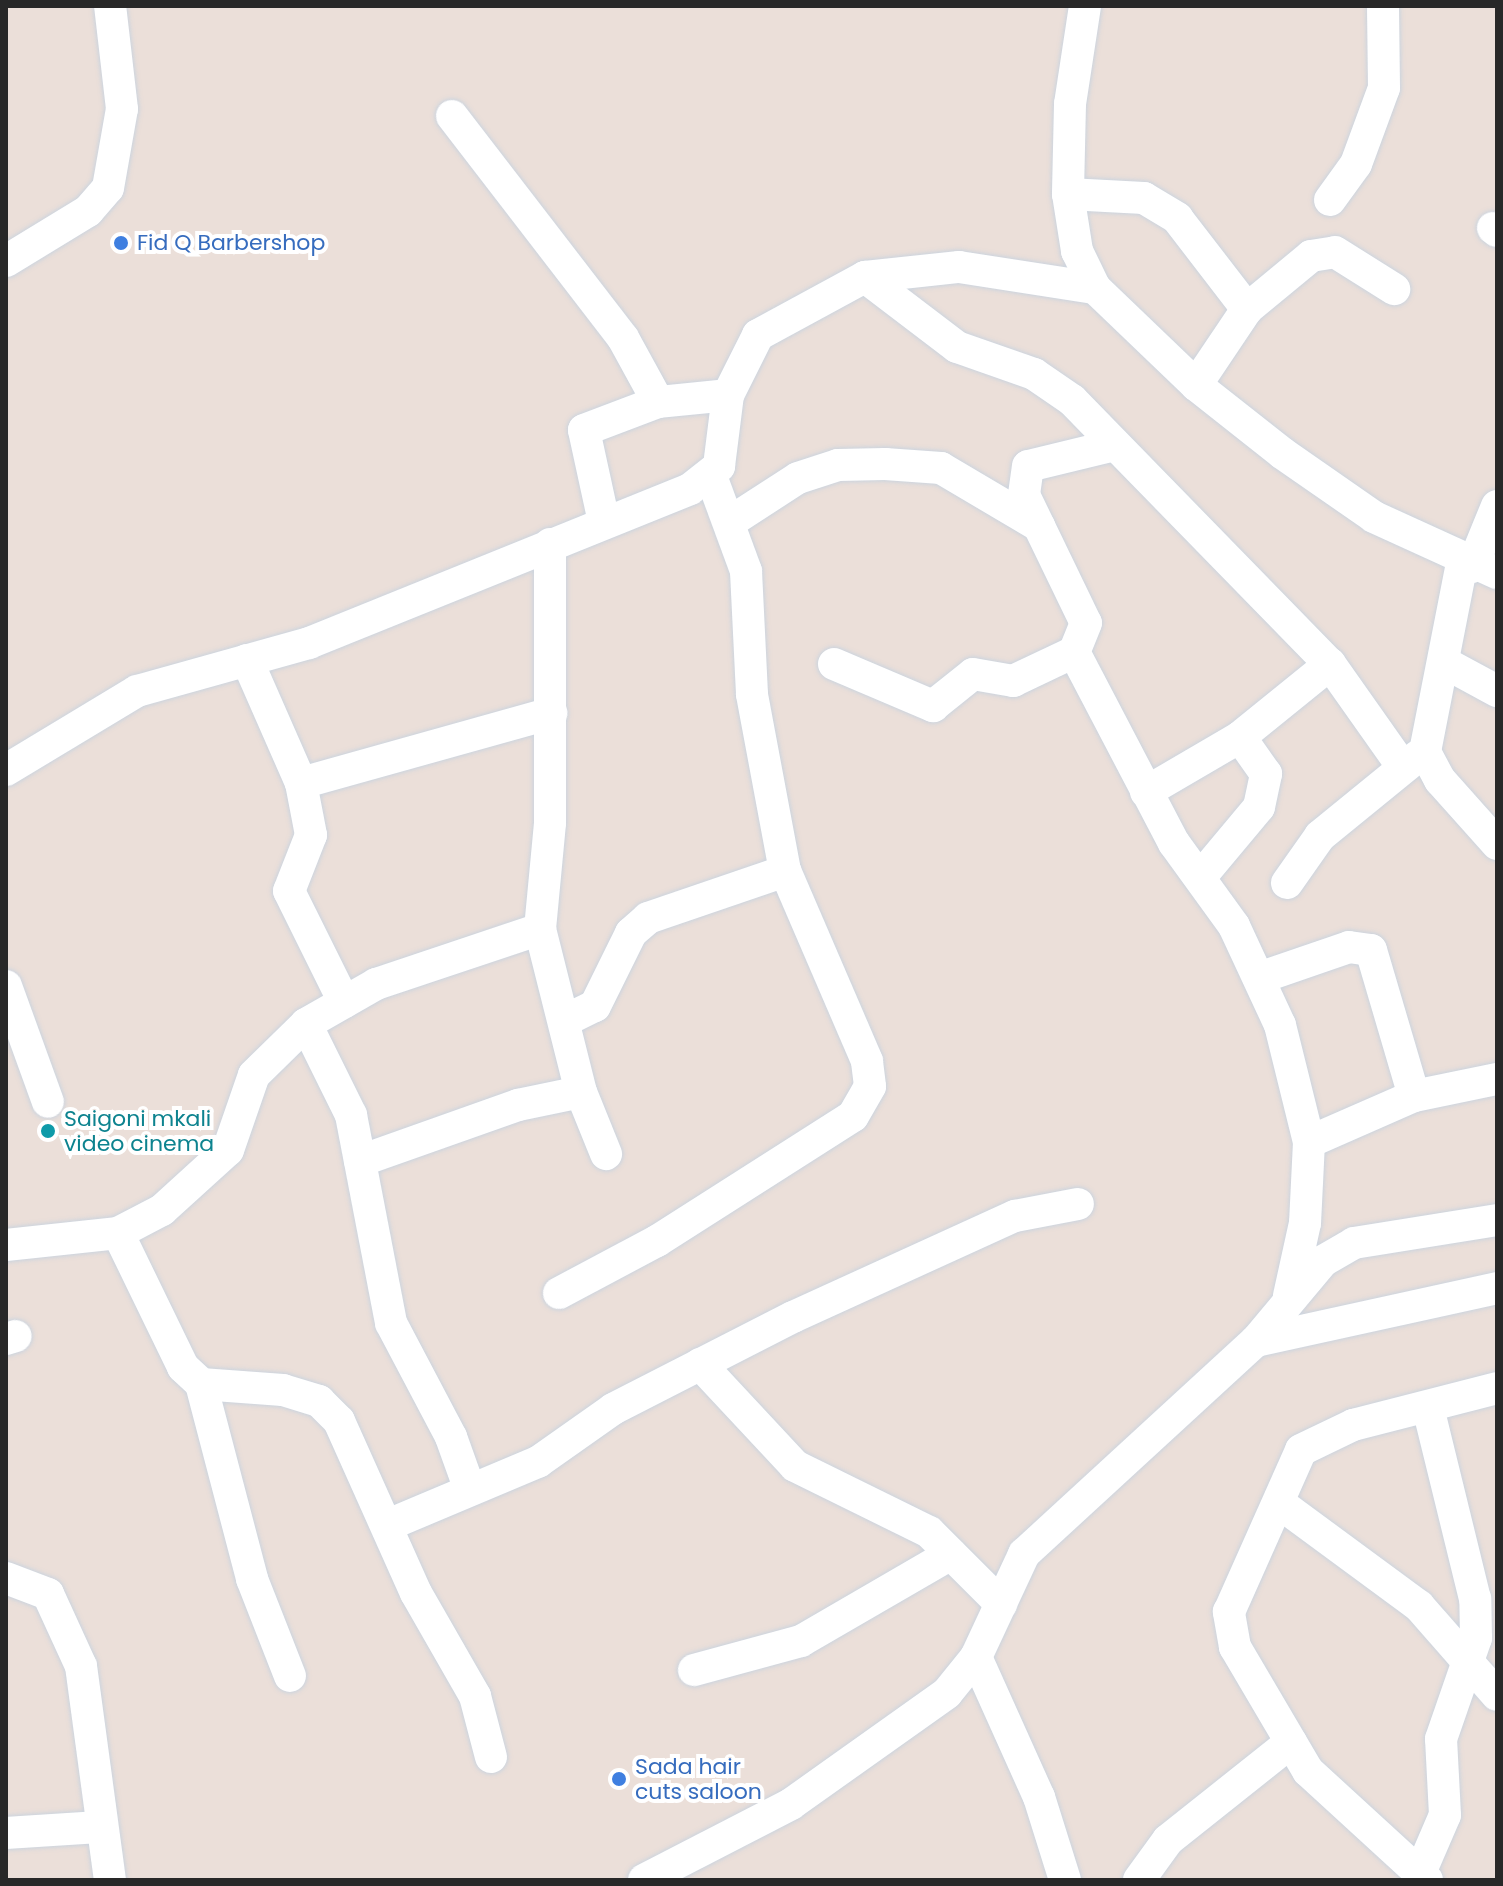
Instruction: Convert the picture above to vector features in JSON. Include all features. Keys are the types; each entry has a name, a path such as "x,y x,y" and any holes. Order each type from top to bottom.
{"street":[{"path":"6,261 88,211 108,188 122,109 110,6"},
{"path":"1085,6 1070,104 1068,194 1077,251 1095,288 1196,385 1374,517 1477,568"},
{"path":"1330,200 1356,164 1384,88 1383,6"},
{"path":"452,116 606,314 658,402"},
{"path":"1068,194 1144,198 1177,218 1247,309"},
{"path":"1196,385 1247,309 1311,256 1335,252 1394,289"},
{"path":"6,770 137,691 247,660 385,615 711,476 719,466 728,395 758,335 865,277 959,267 1095,288"},
{"path":"865,277 957,347 1034,374 1115,445 1330,664 1413,759 1440,780 1497,844"},
{"path":"604,522 584,430 658,402 728,395"},
{"path":"834,664 933,706 973,674 1013,681 1074,652 1086,623 1024,495 1028,466 1115,445"},
{"path":"733,520 798,478 838,465 885,464 941,468 1039,526"},
{"path":"559,1293 657,1241 853,1116 870,1086 867,1061 785,871 752,694 746,571 733,520 711,476"},
{"path":"1287,883 1320,836 1413,759 1497,506"},
{"path":"550,544 551,713 540,929 566,1020 581,1092 606,1154"},
{"path":"1074,652 1174,843 1203,874 1259,978 1294,1070 1309,1142 1305,1223 1289,1297"},
{"path":"247,660 301,783 311,835 289,891 344,1002"},
{"path":"1146,792 1240,737 1330,664"},
{"path":"1447,664 1497,691"},
{"path":"301,783 551,713"},
{"path":"1203,874 1259,807 1266,774 1240,737"},
{"path":"566,1020 595,1006 631,933 648,918 785,871"},
{"path":"6,1245 118,1233 199,1182 228,1150 254,1075 306,1024 376,984 540,929"},
{"path":"1259,978 1349,947 1371,950 1414,1096"},
{"path":"6,986 48,1102"},
{"path":"306,1024 334,1069 360,1161 391,1323 451,1437 470,1490"},
{"path":"1309,1142 1414,1096 1497,1079"},
{"path":"360,1161 518,1105 581,1092"},
{"path":"388,1525 538,1462 613,1409 700,1364 1015,1216 1078,1204"},
{"path":"644,1880 791,1804 894,1738 947,1693 976,1657 1024,1554 1256,1341 1289,1297 1323,1261 1354,1243 1497,1220"},
{"path":"118,1233 183,1367 201,1384 252,1579 290,1676"},
{"path":"1256,1341 1348,1326 1497,1288"},
{"path":"700,1364 795,1466 907,1518 951,1554 1001,1604"},
{"path":"201,1384 283,1390 319,1401 339,1421 475,1696 491,1757"},
{"path":"1428,1408 1475,1599 1486,1676 1441,1739 1445,1815 1424,1877 1333,1797 1291,1742 1235,1647 1229,1612 1282,1505 1301,1450 1353,1425 1497,1388"},
{"path":"1282,1505 1419,1606 1486,1676"},
{"path":"694,1670 801,1641 951,1554"},
{"path":"6,1578 48,1594 64,1617 86,1696 99,1827 110,1880"},
{"path":"976,1657 1039,1797 1054,1876"},
{"path":"1139,1880 1168,1840 1291,1742"},
{"path":"6,1833 99,1827"}],"place":[{"name":"Fid Q Barbershop","path":"121,243"},
{"name":"Saigoni mkali video cinema","path":"48,1131"},
{"name":"Sada hair cuts saloon","path":"619,1779"}]}
